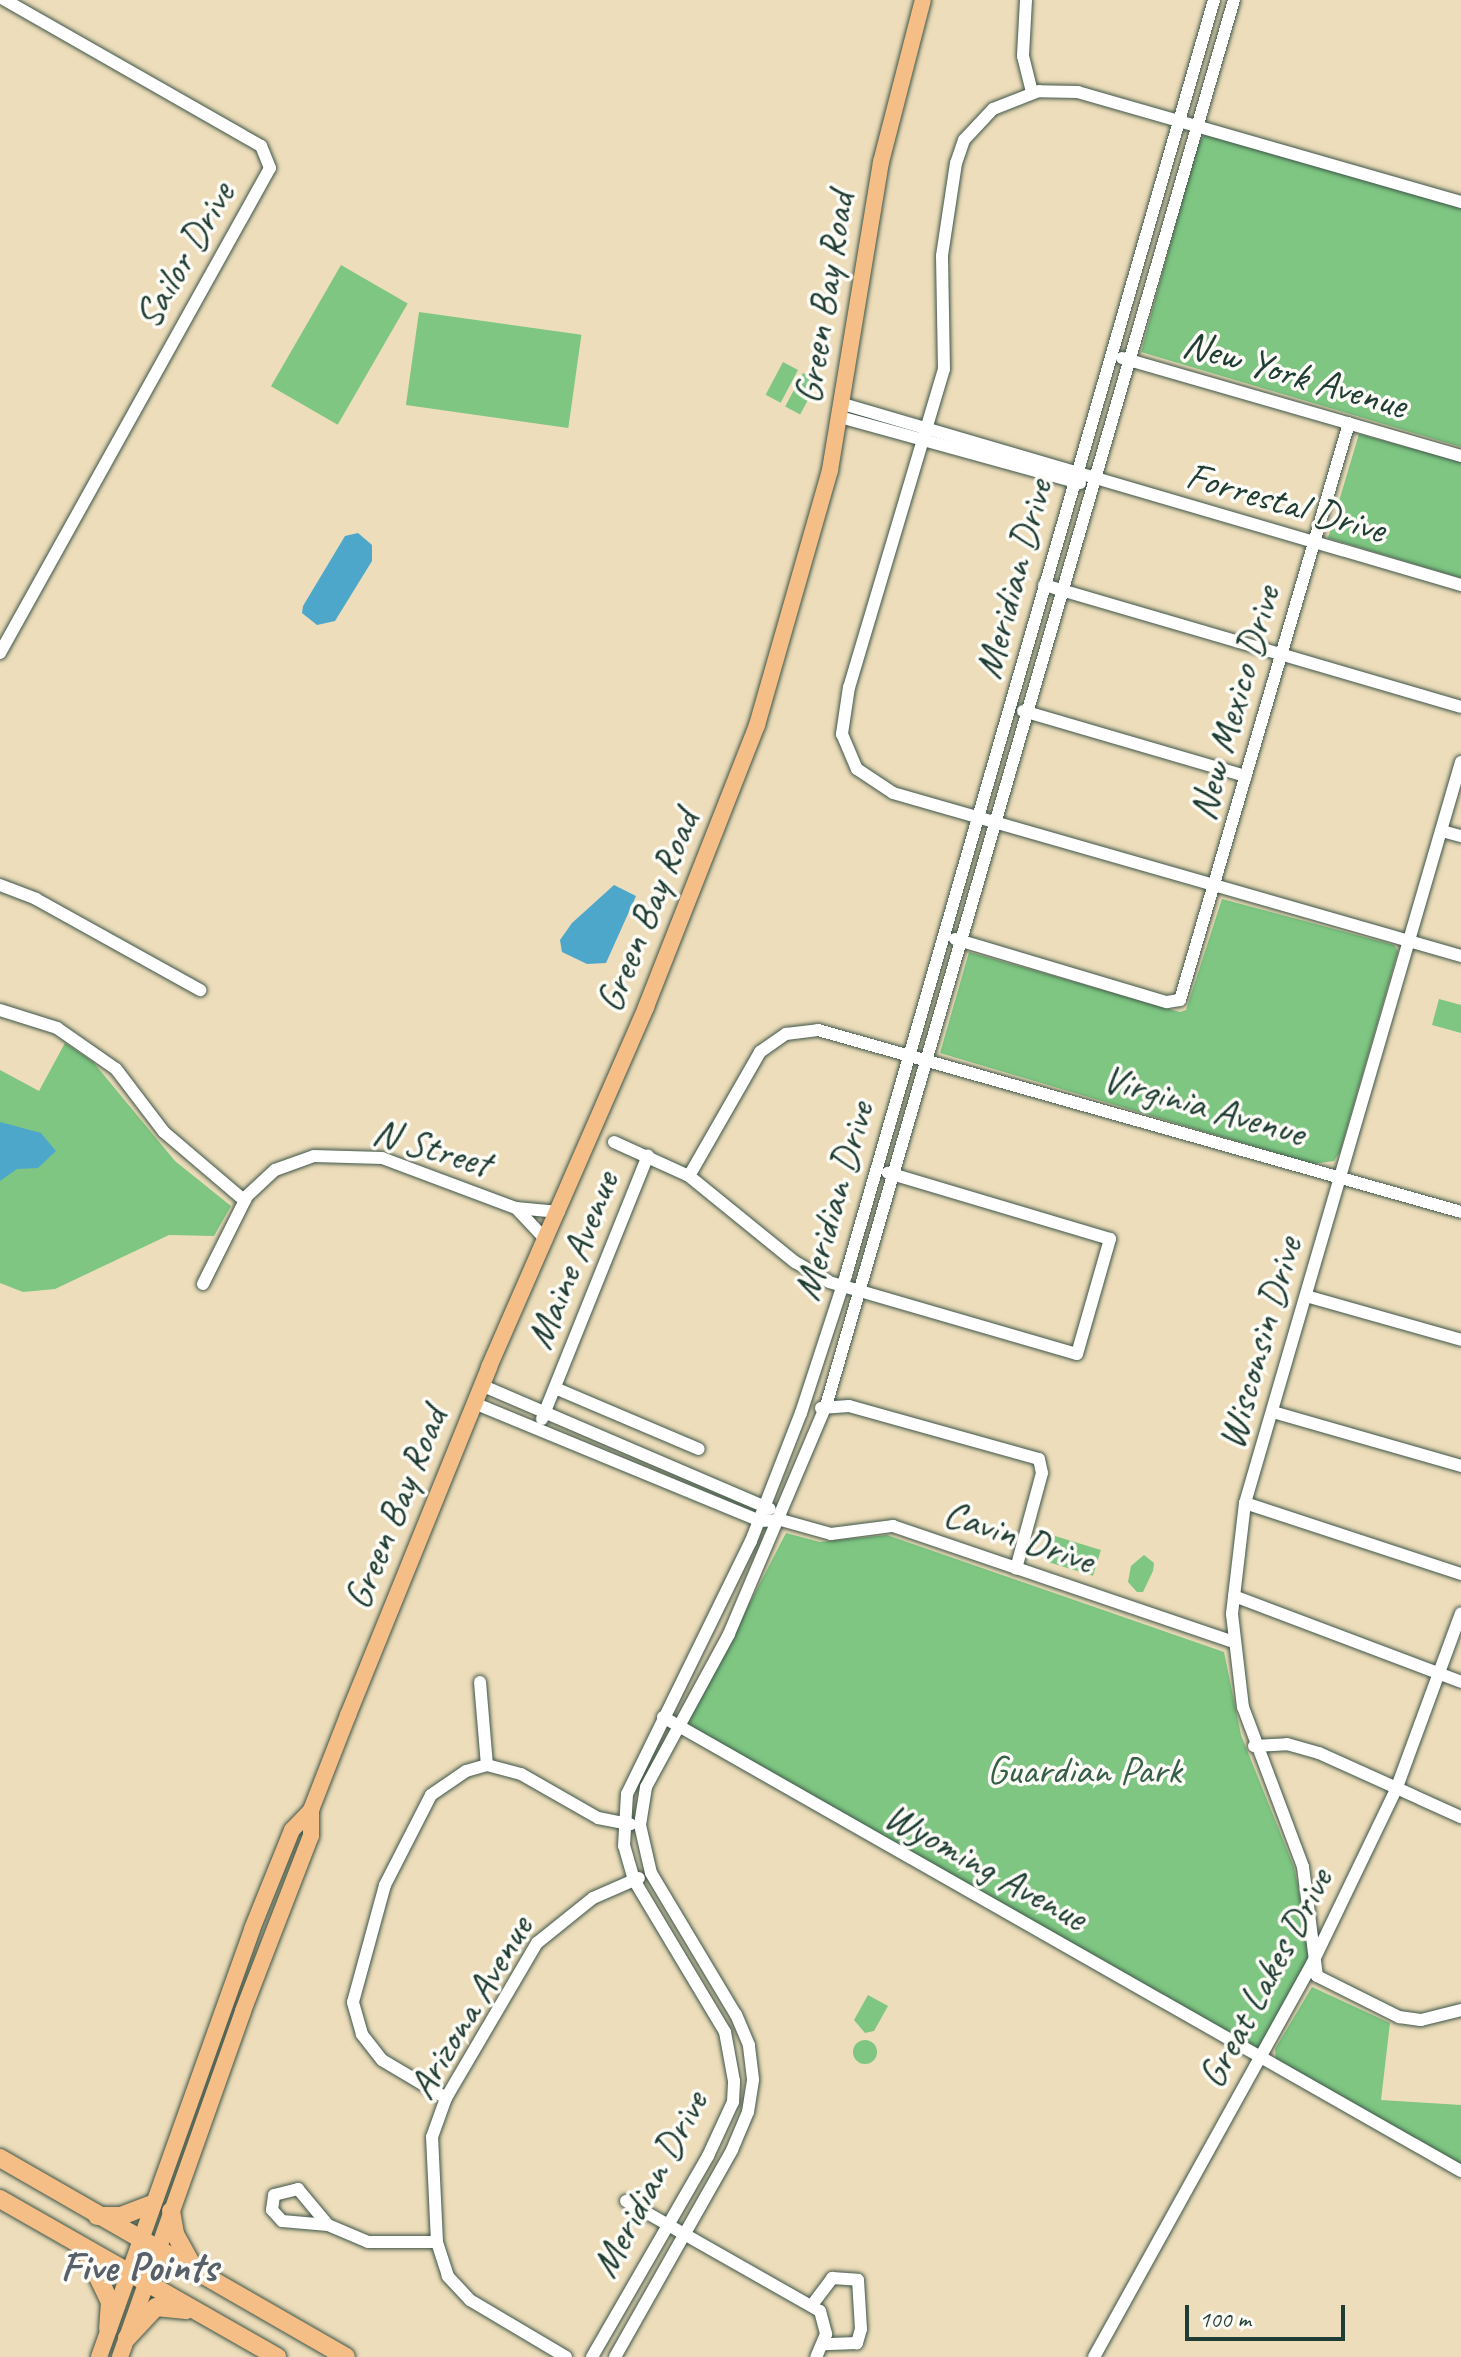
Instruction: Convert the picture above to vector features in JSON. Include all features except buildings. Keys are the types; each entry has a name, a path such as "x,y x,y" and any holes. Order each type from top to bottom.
{"highway":[{"path":"0,2158 139,2241 346,2357"},
{"path":"0,2199 277,2357"},
{"path":"94,2215 121,2216 152,2204"},
{"path":"171,2211 177,2237 196,2272"},
{"path":"83,2247 110,2302 108,2329"},
{"path":"127,2338 156,2307 202,2315"}],"main road":[{"name":"Green Bay Road","path":"99,2357 152,2204 292,1830 311,1810 481,1385 559,1212 757,725 810,549 841,410 888,124 923,0"},
{"name":"Green Bay Road","path":"120,2357 311,1836 311,1810"}],"street":[{"name":"Sailor Drive","path":"0,653 270,168 261,146 5,0"},
{"path":"1026,0 1023,56 1032,93"},
{"name":"Meridian Drive","path":"592,2357 724,2124 734,2081 725,2032 634,1880 623,1824 631,1779 767,1505 843,1287 1011,707 1076,469 1214,0"},
{"name":"Meridian Drive","path":"615,2357 740,2132 753,2079 749,2045 736,2015 651,1873 640,1825 646,1787 680,1727 781,1520 826,1406 929,1060 1234,0"},
{"path":"1461,202 1078,92 1032,93 993,109 964,140 956,163 942,256 944,369 849,687 842,734 857,769 875,785 995,825 1461,956"},
{"name":"New York Avenue","path":"1111,355 1461,456"},
{"name":"Forrestal Drive","path":"841,410 927,426 1076,469 1095,480 1461,585"},
{"name":"Forrestal Drive","path":"841,410 923,441 1072,484 1095,480"},
{"name":"New Mexico Drive","path":"962,941 1167,1002 1180,1000 1349,423"},
{"path":"1044,585 1461,707"},
{"path":"1011,707 1246,776"},
{"path":"1410,941 1461,762"},
{"path":"1442,831 1461,836"},
{"path":"0,885 36,899 200,990"},
{"path":"944,936 962,941"},
{"name":"Wisconsin Drive","path":"1312,1964 1303,1867 1254,1746 1234,1642 1234,1596 1240,1528 1410,941"},
{"path":"0,1010 57,1028 116,1069 179,1147 245,1201"},
{"name":"Virginia Avenue","path":"689,1176 748,1069 769,1044 786,1034 818,1030 1461,1212"},
{"path":"614,1142 689,1176 808,1271 843,1287 1077,1354 1110,1239 877,1170"},
{"name":"N Street","path":"203,1284 245,1201 267,1175 292,1161 350,1154 382,1158 516,1208 559,1212"},
{"name":"Maine Avenue","path":"538,1429 648,1155"},
{"name":"N Street","path":"516,1208 546,1240"},
{"path":"1306,1296 1461,1340"},
{"path":"481,1385 767,1505 781,1520"},
{"name":"Maine Avenue","path":"555,1388 699,1449"},
{"name":"Cavin Drive","path":"474,1403 760,1521 781,1520 831,1534 893,1526 1234,1642"},
{"path":"801,1413 826,1406 849,1406 1039,1459 1042,1473 1016,1569"},
{"path":"1273,1412 1461,1466"},
{"path":"1245,1503 1461,1574"},
{"path":"1234,1596 1461,1682"},
{"name":"Great Lakes Drive","path":"1094,2357 1263,2058 1312,1964 1397,1787 1441,1675 1461,1613"},
{"path":"480,1682 487,1765"},
{"name":"Wyoming Avenue","path":"663,1717 1461,2171"},
{"path":"1254,1746 1303,1747 1461,1817"},
{"path":"446,2098 382,2060 362,2034 353,2002 385,1885 419,1813 444,1784 487,1765 521,1774 598,1818 640,1825"},
{"name":"Arizona Avenue","path":"566,2357 458,2289 442,2263 437,2242 432,2137 446,2098 537,1943 582,1905 651,1873"},
{"path":"1312,1964 1317,1976 1399,2017 1421,2020 1461,2010"},
{"path":"626,2201 812,2305 825,2322 823,2344 816,2357"},
{"path":"328,2225 368,2242 437,2242"},
{"path":"812,2305 832,2278 858,2280 861,2329 857,2343 823,2344"}],"green space":[{"path":"1205,135 1461,207 1461,447 1141,352 1198,142"},
{"path":"341,265 408,304 338,425 271,386"},
{"path":"419,312 581,335 568,428 406,405"},
{"path":"783,362 798,370 781,403 766,395"},
{"path":"803,373 818,381 800,415 785,407"},
{"path":"1359,434 1461,462 1461,578 1328,538"},
{"path":"1222,899 1394,945 1398,951 1340,1152 1334,1161 1313,1164 940,1053 969,952 1180,1012 1186,1010"},
{"path":"1439,999 1461,1005 1461,1033 1432,1025"},
{"path":"65,1043 93,1062 175,1161 231,1206 214,1236 169,1235 55,1289 23,1292 0,1283 0,1070 39,1091"},
{"name":"Guardian Park","path":"786,1533 820,1542 887,1535 1224,1652 1241,1735 1294,1867 1312,1956 1258,2049 687,1724"},
{"path":"1055,1536 1101,1550 1093,1576 1047,1562"},
{"path":"1144,1555 1154,1563 1153,1571 1143,1592 1137,1592 1128,1582 1131,1566"},
{"path":"1312,1987 1390,2023 1381,2100 1461,2105 1461,2166 1276,2060 1275,2049"},
{"path":"868,1995 888,2006 874,2031 865,2033 854,2020"},
{"path":"865,2040 874,2043 877,2052 874,2061 865,2064 856,2061 853,2052 856,2043"}],"water":[{"path":"358,533 372,545 372,561 335,621 317,625 302,613 303,606 345,536"},
{"path":"614,885 636,896 606,963 587,964 562,952 560,940 572,923"},
{"path":"0,1122 41,1133 56,1151 38,1168 17,1169 0,1181"}],"district":[{"name":"Five Points","path":"139,2267"}]}
